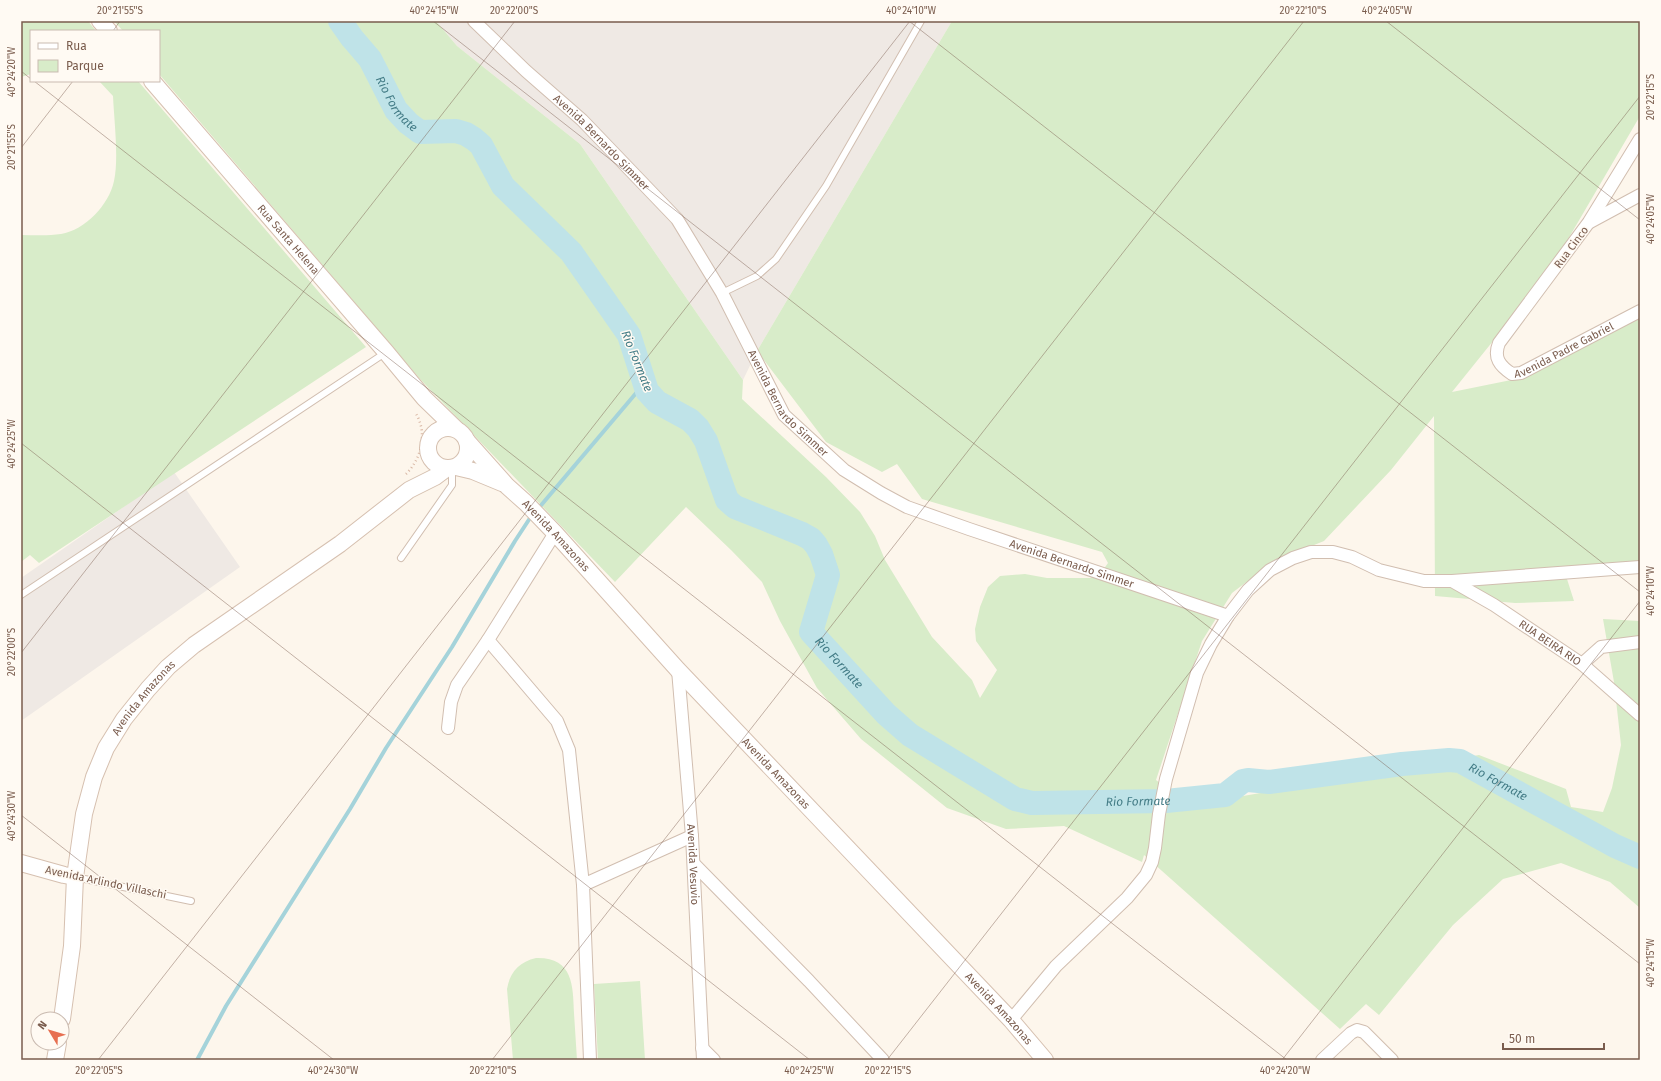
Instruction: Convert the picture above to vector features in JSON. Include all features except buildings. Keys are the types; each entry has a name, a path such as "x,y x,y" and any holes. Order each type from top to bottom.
{"street":[{"path":"100,21 108,30"},
{"name":"Avenida Bernardo Simmer","path":"474,21 526,71 582,120 677,218 722,293 784,415 844,470 907,507 1228,616"},
{"name":"Rua Santa Helena","path":"153,82 386,352 419,403 433,435"},
{"name":"Rua Cinco","path":"1496,351 1499,343 1589,222 1640,139"},
{"path":"1589,222 1640,195"},
{"name":"Avenida Padre Gabriel","path":"1496,351 1498,360 1504,368 1512,374 1521,373 1640,311"},
{"name":"Rua Santa Helena","path":"419,403 456,429"},
{"path":"443,428 456,429 463,434 467,441 469,449 467,456 462,462 452,468 435,464 429,452 428,445 433,435 443,428"},
{"name":"Avenida Amazonas","path":"467,441 507,486 538,515 678,670 1010,1020 1045,1060"},
{"name":"Avenida Amazonas","path":"63,1011 72,946 75,877 84,814 94,777 110,742 124,719 168,667 194,645 340,544 426,466 429,452"},
{"name":"Avenida Amazonas","path":"406,484 435,477 452,468 487,476 507,486"},
{"path":"448,728 451,702 457,685 488,640 555,534"},
{"path":"1010,1020 1056,966 1127,898 1146,875 1152,862 1155,848 1159,814 1166,779 1197,673 1211,644 1228,616 1248,590 1270,570 1293,558 1311,552 1333,552 1352,557 1379,570 1424,581 1452,581 1640,567"},
{"name":"RUA BEIRA RIO","path":"1452,581 1494,605 1582,664 1640,715"},
{"path":"488,640 557,721 569,750 583,886 590,1060"},
{"path":"1582,664 1601,647 1640,642"},
{"name":"Avenida Vesuvio","path":"678,670 694,864 702,1054"},
{"path":"583,886 692,836"},
{"name":"Avenida Arlindo Villaschi","path":"21,863 75,877"},
{"path":"694,864 883,1060"},
{"path":"1322,1060 1351,1033 1357,1030 1364,1032 1392,1060"},
{"path":"702,1054 714,1060"}],"lane":[{"path":"722,293 756,276 776,259 826,186 921,21"},
{"path":"21,595 386,352"},
{"path":"401,558 452,486 452,468"},
{"name":"Avenida Arlindo Villaschi","path":"75,877 191,901"}],"path":[{"path":"406,484 420,453 422,439 419,403"}],"shaded area":[{"path":"436,21 952,21 757,351 743,380 580,144 457,46"},
{"path":"174,472 240,567 21,721 21,578"}],"green space":[{"path":"21,21 88,21 95,30 30,30 30,74 21,77"},
{"path":"114,21 436,21 457,46 580,144 743,380 742,399 826,477 860,512 875,536 885,560 932,637 972,680 980,698 997,670 976,641 975,629 980,607 988,587 1000,576 1025,574 1047,578 1090,578 1101,573 1108,563 1102,552 922,499 897,464 882,472 826,442 757,351 952,21 1640,21 1640,116 1550,270 1452,392 1526,377 1640,317 1640,568 1567,579 1574,601 1515,603 1435,596 1434,416 1391,470 1324,541 1274,561 1232,593 1202,641 1156,780 1160,783 1156,811 1479,755 1566,789 1571,807 1603,812 1612,788 1621,745 1614,682 1603,619 1640,621 1640,908 1610,882 1561,863 1503,879 1453,925 1379,1015 1366,1004 1340,1029 1144,855 1142,862 1064,826 1006,829 947,808 861,739 817,688 780,621 762,582 686,507 615,582 420,379 160,75 160,30 122,30"},
{"path":"100,82 139,82 366,347 39,563 30,555 21,562 21,235 51,235 70,232 87,222 95,215 107,199 114,181 116,162 113,96"},
{"path":"536,958 548,959 557,962 564,968 568,975 573,992 577,1060 513,1060 507,989 508,983 513,973 520,965"},
{"path":"640,981 645,1060 598,1060 594,984"}],"waterway":[{"name":"Rio Formate","path":"340,21 370,59 396,110 408,123 420,132 456,131 466,134 474,139 481,145 503,186 571,252 629,335 647,391 657,402 690,420 698,428 706,441 727,500 735,507 802,534 811,539 816,545 821,554 828,575 811,632 886,714 910,735 1015,799 1032,803 1166,801 1225,795 1243,781 1248,780 1269,782 1402,764 1449,760 1460,761 1615,846 1640,857"},
{"path":"537,510 637,392 646,389"},
{"path":"197,1060 226,1006 350,809 386,748 452,647 532,515"}]}
